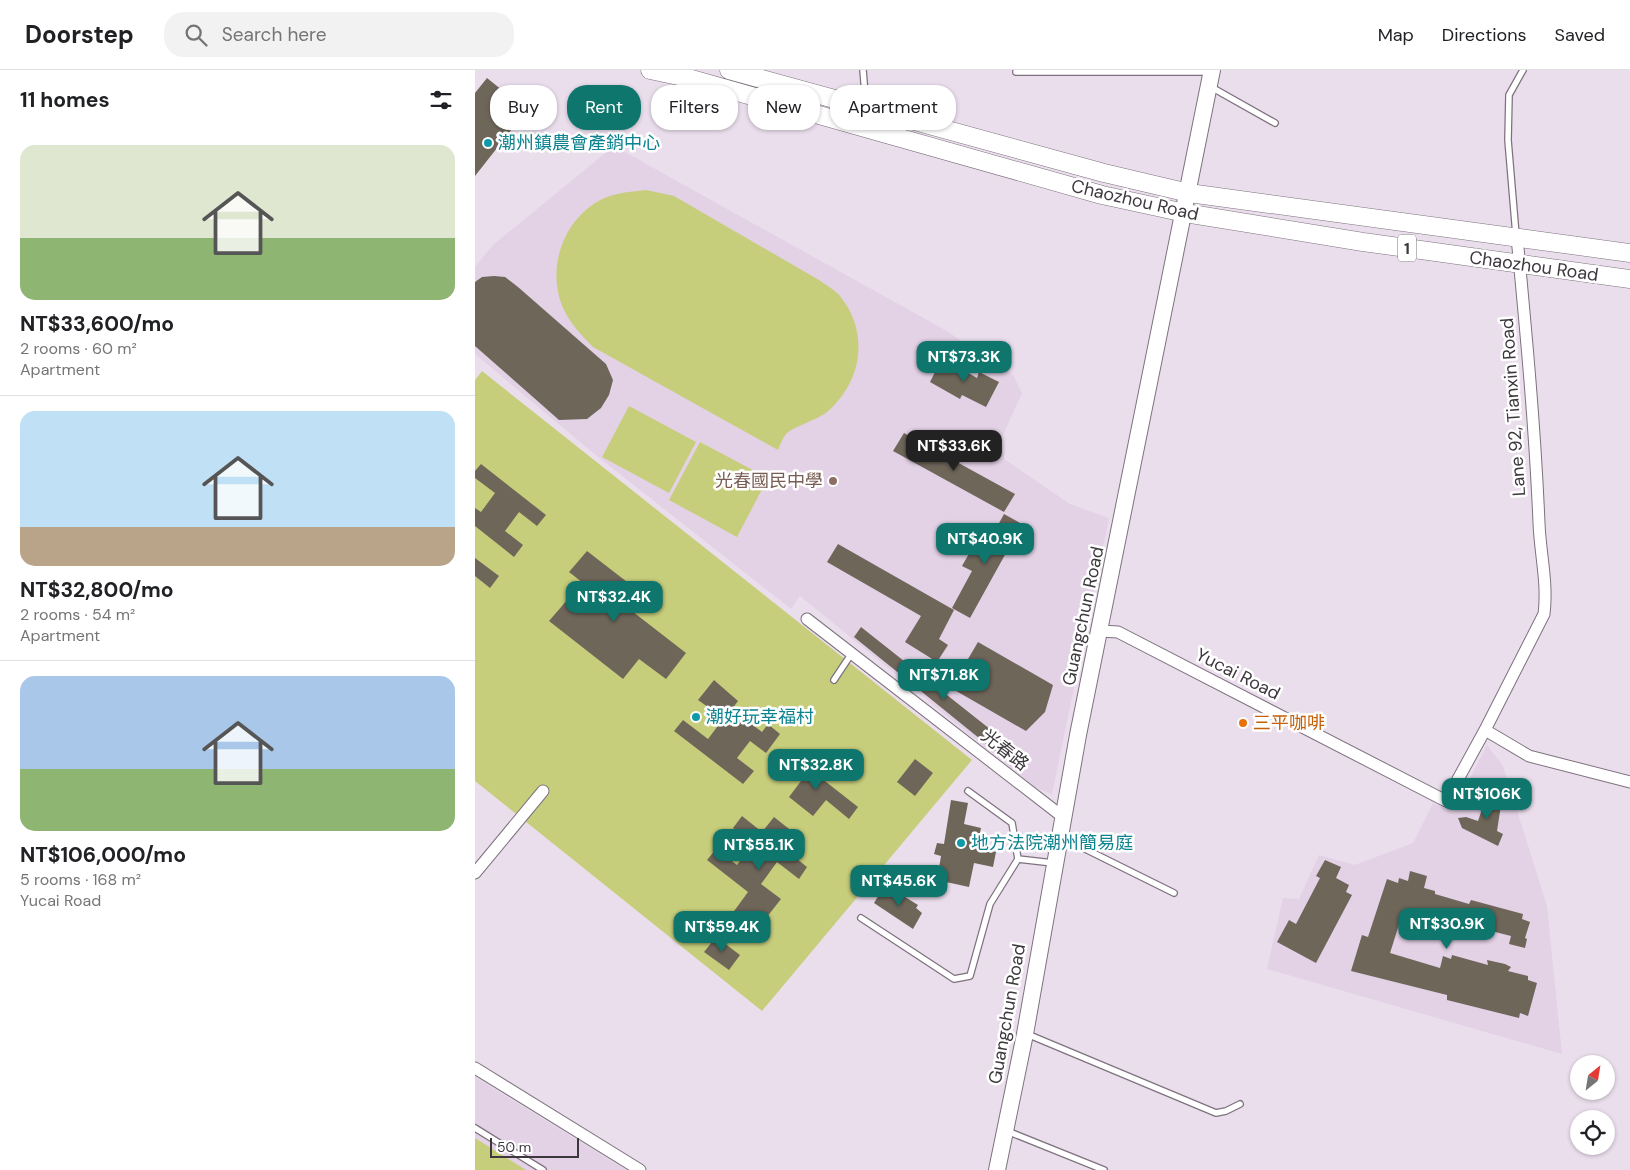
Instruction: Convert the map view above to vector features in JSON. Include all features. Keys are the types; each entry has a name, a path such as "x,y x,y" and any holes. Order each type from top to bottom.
{"main road":[{"name":"Chaozhou Road","path":"650,70 705,83 1102,195 1185,213 1363,242 1630,279"},
{"name":"Chaozhou Road","path":"729,70 830,98"},
{"name":"Guangchun Road","path":"997,1170 1025,1034 1059,836 1211,76"},
{"name":"Chaozhou Road","path":"948,130 1105,173 1189,193 1630,254"}],"street":[{"name":"Lane 92, Tianxin Road","path":"1485,730 1544,614 1546,595 1540,546 1535,446 1517,237"},
{"name":"光春路","path":"807,619 1063,817"},
{"name":"Yucai Road","path":"1100,631 1118,632 1446,801 1485,730"},
{"path":"1485,730 1529,756 1630,782"},
{"path":"475,873 543,791"},
{"path":"475,1068 640,1170"}],"lane":[{"path":"863,70 865,85"},
{"name":"Lane 92, Tianxin Road","path":"1517,237 1508,140 1509,94 1523,70"},
{"path":"1016,72 1211,76 1275,123"},
{"path":"834,680 853,653"},
{"path":"861,918 954,979 970,976 990,904 1018,859 1012,823 968,791"},
{"path":"1059,836 1175,893"},
{"path":"1018,859 1055,863"},
{"path":"1025,1034 1216,1114 1226,1112 1240,1104"},
{"path":"475,1128 543,1170"},
{"path":"1005,1130 1104,1170"}],"shaded area":[{"name":"光春國民中學","path":"614,146 945,330 1013,375 1022,393 1002,437 1004,459 1070,504 1109,518 1052,794 1034,787 800,596 791,609 592,452 475,354 475,267 493,245"},
{"path":"1487,745 1503,766 1547,906 1562,1054 1267,969 1283,898 1299,899 1319,855 1355,865 1413,843 1433,803 1453,812"},
{"path":"475,1077 626,1170 475,1170"}],"green space":[{"path":"646,190 674,196 819,280 840,296 849,310 856,326 858,357 848,386 839,400 827,412 787,433 778,450 593,347 576,329 563,308 558,294 557,264 560,250 573,223 583,212 607,197"},
{"name":"潮好玩幸福村","path":"482,371 972,760 762,1011 475,781 475,380"},
{"path":"629,406 696,442 669,493 602,457"},
{"path":"700,442 768,478 737,537 669,500"},
{"path":"475,1138 526,1170 475,1170"}],"building":[{"path":"487,78 496,85 490,85 490,130 511,130 475,176 475,93"},
{"path":"482,277 505,277 518,287 606,364 613,380 609,395 601,408 587,419 559,420 475,346 475,282"},
{"path":"942,358 977,378 979,372 999,382 986,407 962,395 960,399 930,382"},
{"path":"904,433 1015,494 1004,512 893,451"},
{"path":"481,464 546,515 537,526 519,512 505,531 523,545 514,557 475,526 475,508 481,512 495,493 475,478 475,471"},
{"path":"1004,514 1022,524 970,618 952,608 972,571 962,566 975,543 985,549"},
{"path":"838,544 954,610 939,639 948,645 937,662 905,642 921,616 827,562"},
{"path":"587,551 640,592 628,608 686,653 666,679 639,659 623,679 549,621 568,599 578,607 592,590 569,572"},
{"path":"475,558 499,576 490,588 475,576"},
{"path":"861,627 1029,760 1021,772 854,637"},
{"path":"978,642 1053,685 1045,712 1026,731 951,688"},
{"path":"714,680 738,701 732,709 762,732 768,724 780,734 766,753 750,741 737,758 754,771 743,784 674,731 683,720 708,739 720,723 711,716 715,712 698,700"},
{"path":"793,756 858,807 849,819 826,800 813,816 789,797 801,781 784,768"},
{"path":"915,759 933,773 915,796 897,782"},
{"path":"1489,789 1507,799 1501,805 1497,831 1503,834 1498,846 1462,828 1458,818 1466,817 1478,821"},
{"name":"地方法院潮州簡易庭","path":"951,800 968,803 964,824 981,828 977,846 996,852 993,867 974,863 969,887 937,880 941,856 934,854 937,843 944,844"},
{"path":"742,816 762,832 774,817 798,836 787,851 807,867 799,879 777,862 761,884 781,899 763,922 768,925 757,939 729,918 748,892 707,860 716,849 737,865 753,843 733,828"},
{"path":"1325,860 1341,867 1336,878 1349,885 1346,892 1352,895 1316,963 1277,942 1289,920 1296,924 1320,878 1316,876"},
{"path":"1410,871 1427,876 1424,888 1435,891 1435,894 1469,904 1471,900 1523,914 1522,919 1530,922 1525,938 1527,939 1525,948 1509,944 1511,936 1404,909 1390,953 1440,968 1443,956 1451,959 1452,955 1488,965 1487,960 1505,964 1511,967 1508,971 1528,976 1528,980 1537,983 1528,1016 1520,1013 1519,1018 1447,1000 1447,995 1351,971 1362,935 1368,937 1387,879 1398,883 1399,878 1408,881"},
{"path":"883,888 891,893 892,889 918,905 916,908 922,913 913,929 874,903"},
{"path":"716,937 740,955 729,970 704,952"}],"place":[{"name":"潮州鎮農會產銷中心","path":"488,143"},
{"name":"光春國民中學","path":"833,481"},
{"name":"潮好玩幸福村","path":"696,717"},
{"name":"三平咖啡","path":"1243,723"},
{"name":"地方法院潮州簡易庭","path":"961,843"}]}
